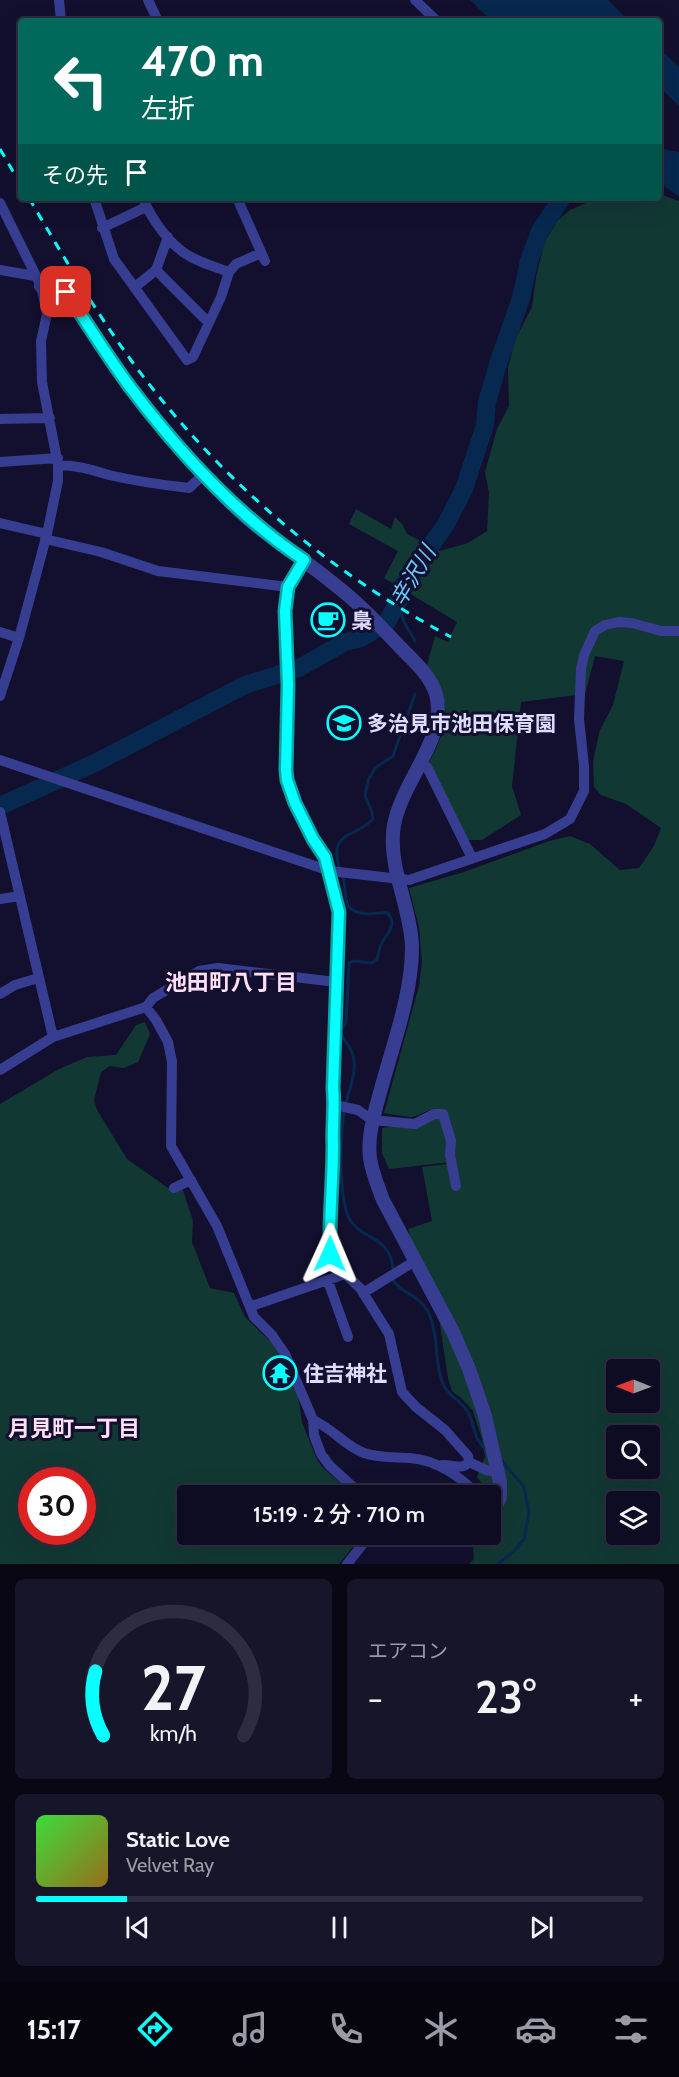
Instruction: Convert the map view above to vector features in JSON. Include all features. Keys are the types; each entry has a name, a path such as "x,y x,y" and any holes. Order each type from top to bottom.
{"street":[{"path":"59,0 61,18"},
{"path":"148,0 157,18"},
{"path":"415,0 434,18"},
{"path":"95,201 114,259 187,360 194,357 221,297 229,272 236,264 263,257 238,201"},
{"path":"102,228 145,202 168,237 187,255 229,272"},
{"path":"0,203 38,281 47,314 41,341 42,382 58,461 58,481 46,537 19,638 0,696"},
{"path":"135,287 156,270 168,237"},
{"path":"0,270 66,292 157,422 204,474 245,517 272,539 304,560 364,609 423,670 435,691 438,722 432,740 402,799 393,829 393,846 412,945 410,982 372,1120 370,1156 376,1181 453,1332 469,1369 484,1416 500,1485"},
{"path":"156,270 205,319 210,321"},
{"path":"0,419 50,418"},
{"path":"0,462 58,461 122,477 189,488 204,474"},
{"path":"0,523 158,571 288,587"},
{"path":"304,560 288,587 285,611 285,662 288,681 287,780 295,803 313,839 337,872 339,912 333,1088 341,1106 330,1254 333,1263 363,1293 389,1334 402,1392 416,1407 446,1430 468,1456 469,1462"},
{"path":"0,760 337,872 399,880 417,878 545,834 570,819 584,791 579,719 581,669 595,631 605,625 618,622 632,623 662,631 679,631"},
{"path":"0,632 19,638"},
{"path":"420,763 427,767 472,858"},
{"path":"1,817 53,1036"},
{"path":"0,899 20,896"},
{"path":"0,1070 53,1036 146,1007 153,998 199,971 218,968 336,982"},
{"path":"0,994 15,985 38,978"},
{"path":"146,1007 168,1042 172,1062 171,1146 217,1226 255,1317 272,1335 285,1354 313,1420 314,1435 321,1454 330,1466 351,1485"},
{"path":"341,1106 358,1110 372,1120 415,1124 434,1114 443,1114 451,1141 450,1155 456,1186"},
{"path":"174,1188 191,1180"},
{"path":"363,1293 415,1261"},
{"path":"252,1306 345,1274"},
{"path":"328,1281 348,1337"},
{"path":"313,1420 362,1452 420,1459 438,1466 468,1485"},
{"path":"469,1462 486,1470 498,1472"},
{"path":"438,1466 447,1465 459,1468 466,1466 469,1462"},
{"path":"347,1564 362,1545"}],"green space":[{"path":"662,195 679,201 679,1564 469,1564 474,1559 473,1545 501,1545 501,1485 483,1485 477,1477 485,1457 482,1439 473,1411 452,1391 439,1318 427,1295 408,1229 432,1221 422,1167 448,1164 447,1113 432,1109 409,1117 384,1113 419,986 422,962 419,927 409,888 570,836 590,844 620,870 639,868 654,846 661,828 626,804 601,795 594,787 593,761 600,730 613,705 624,661 595,656 585,694 521,702 512,786 521,815 482,840 462,840 427,767 444,727 445,705 442,693 427,665 435,636 448,642 457,622 384,578 398,551 349,524 356,509 391,529 395,517 407,534 440,551 468,543 487,531 489,493 485,472 497,429 509,406 508,368 515,340 532,307 536,277 545,241 558,220 570,210 591,201 662,201"},
{"path":"145,1022 150,1034 138,1062 124,1068 110,1066 101,1072 94,1100 97,1110 127,1159 168,1188 183,1190 193,1221 192,1242 210,1288 234,1293 245,1317 271,1342 289,1370 298,1395 302,1422 317,1460 344,1485 177,1485 177,1545 355,1545 339,1564 0,1564 0,1104 59,1069 87,1057 116,1055 136,1025"},
{"path":"443,1114 451,1162 389,1169 382,1153 382,1128 415,1124"}],"water":[{"path":"470,0 608,0 626,18 489,18"},
{"path":"662,51 679,67 679,106 662,90"},
{"path":"662,149 679,152 679,197 662,184"}],"waterway":[{"name":"辛沢川","path":"0,806 97,762 245,685 299,668 345,642 361,638 387,622 398,602 401,587 445,526 464,489 485,425 487,402 521,298 529,261 540,231 560,201"},
{"path":"398,602 404,622 415,641"},
{"path":"339,868 337,856 341,841 373,819 365,796 368,780 375,768 393,756 415,694"},
{"path":"342,874 346,901 352,910 368,914 388,913 392,922 380,947 377,960 371,963 354,961 349,963 346,1023 340,1031 350,1048 354,1062 346,1104"},
{"path":"344,1111 341,1165 343,1196 349,1218 360,1230 381,1243 391,1257 393,1268"},
{"path":"393,1280 400,1288 418,1299 430,1316 443,1384 468,1411 477,1438 486,1449"},
{"path":"498,1564 524,1539 529,1513 524,1487 501,1460"}],"railway":[{"path":"0,149 18,180"},
{"path":"31,201 119,343 166,405 201,445 238,483 317,551 360,582 451,637"}],"place":[{"name":"梟","path":"328,620"},
{"name":"多治見市池田保育園","path":"344,723"},
{"name":"住吉神社","path":"280,1373"}],"district":[{"name":"池田町八丁目","path":"231,982"},
{"name":"月見町一丁目","path":"74,1428"}],"route":[{"path":"66,292 157,422 245,517 272,539 304,560 288,587 285,611 285,662 288,685 286,770 290,792 313,839 325,857 339,912 330,1254"}]}
